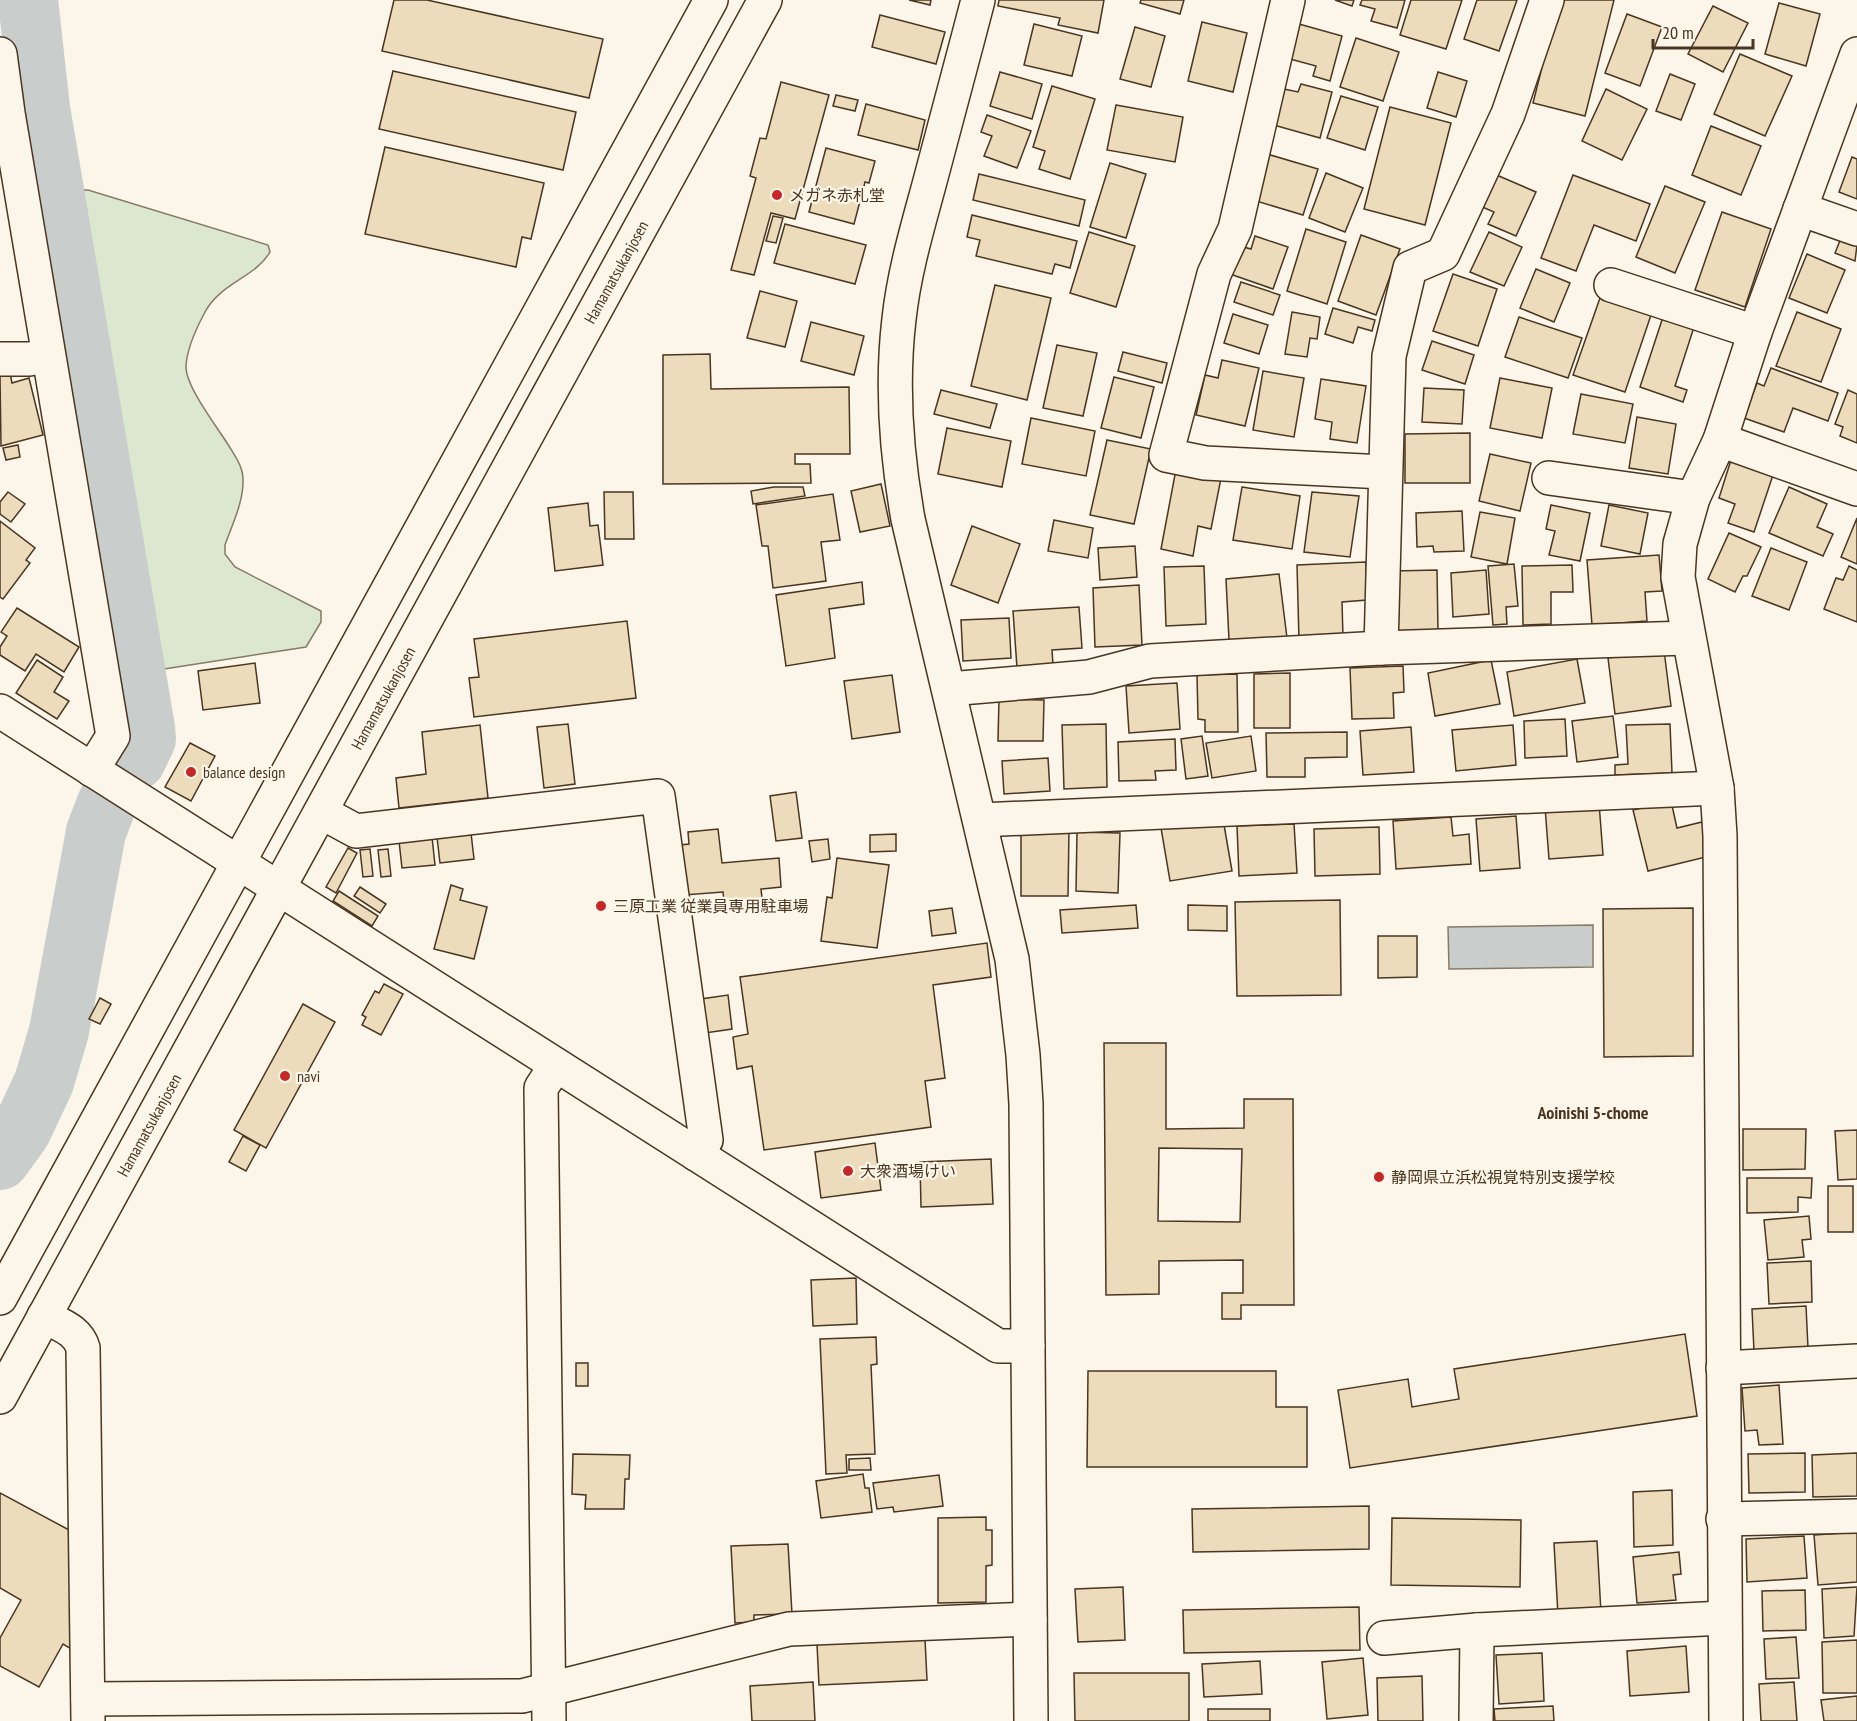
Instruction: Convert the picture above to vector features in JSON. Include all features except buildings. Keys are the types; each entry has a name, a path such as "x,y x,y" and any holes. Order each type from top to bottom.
{"street":[{"path":"0,1298 711,0"},
{"name":"Hamamatsukanjosen","path":"0,1397 765,0"},
{"path":"978,0 907,268 899,318 895,368 899,469 908,519 1012,959 1023,1055 1031,1721"},
{"path":"1288,0 1235,229 1214,274 1166,455 1205,462 1384,472"},
{"path":"1382,648 1384,472 1389,356 1410,268 1443,254 1508,114 1546,0"},
{"path":"0,54 112,736 92,770"},
{"path":"1726,1721 1720,836 1717,788 1687,639 1678,577 1680,544 1693,498 1720,440 1755,332 1857,54"},
{"path":"1800,209 1857,229"},
{"path":"1611,285 1755,332"},
{"path":"0,359 29,359 48,356"},
{"path":"1720,440 1857,489"},
{"path":"1549,478 1693,498"},
{"path":"949,689 1089,677 1150,661 1382,648 1687,639"},
{"path":"0,711 998,1346 1028,1346"},
{"path":"980,820 1717,788"},
{"path":"321,812 356,831 658,796 706,1140 696,1154"},
{"path":"549,1706 541,1088 556,1065"},
{"path":"44,1316 73,1332 80,1338 83,1348 88,1710 522,1696 549,1706 789,1629 1030,1619"},
{"path":"1723,1368 1857,1362"},
{"path":"1724,1519 1857,1516"},
{"path":"1384,1638 1477,1630 1724,1618"},
{"path":"1476,1721 1477,1630"}],"green space":[{"path":"79,190 88,190 268,245 270,252 263,261 219,295 211,304 192,339 186,366 196,395 236,458 243,475 242,496 225,545 225,554 235,567 321,611 321,622 306,647 164,669 157,669 151,664 71,204 73,196"}],"shaded area":[{"path":"1593,925 1593,967 1449,969 1448,927"}],"waterway":[{"path":"28,0 40,108 145,728 146,739 136,760"},
{"path":"0,1160 21,1131 44,1082 59,1031 96,832 107,803"}],"place":[{"name":"メガネ赤札堂","path":"777,195"},
{"name":"balance design","path":"191,772"},
{"name":"三原工業 従業員専用駐車場","path":"601,906"},
{"name":"navi","path":"285,1076"},
{"name":"大衆酒場けい","path":"848,1171"},
{"name":"静岡県立浜松視覚特別支援学校","path":"1379,1177"}],"district":[{"name":"Aoinishi 5-chome","path":"1593,1113"}]}
